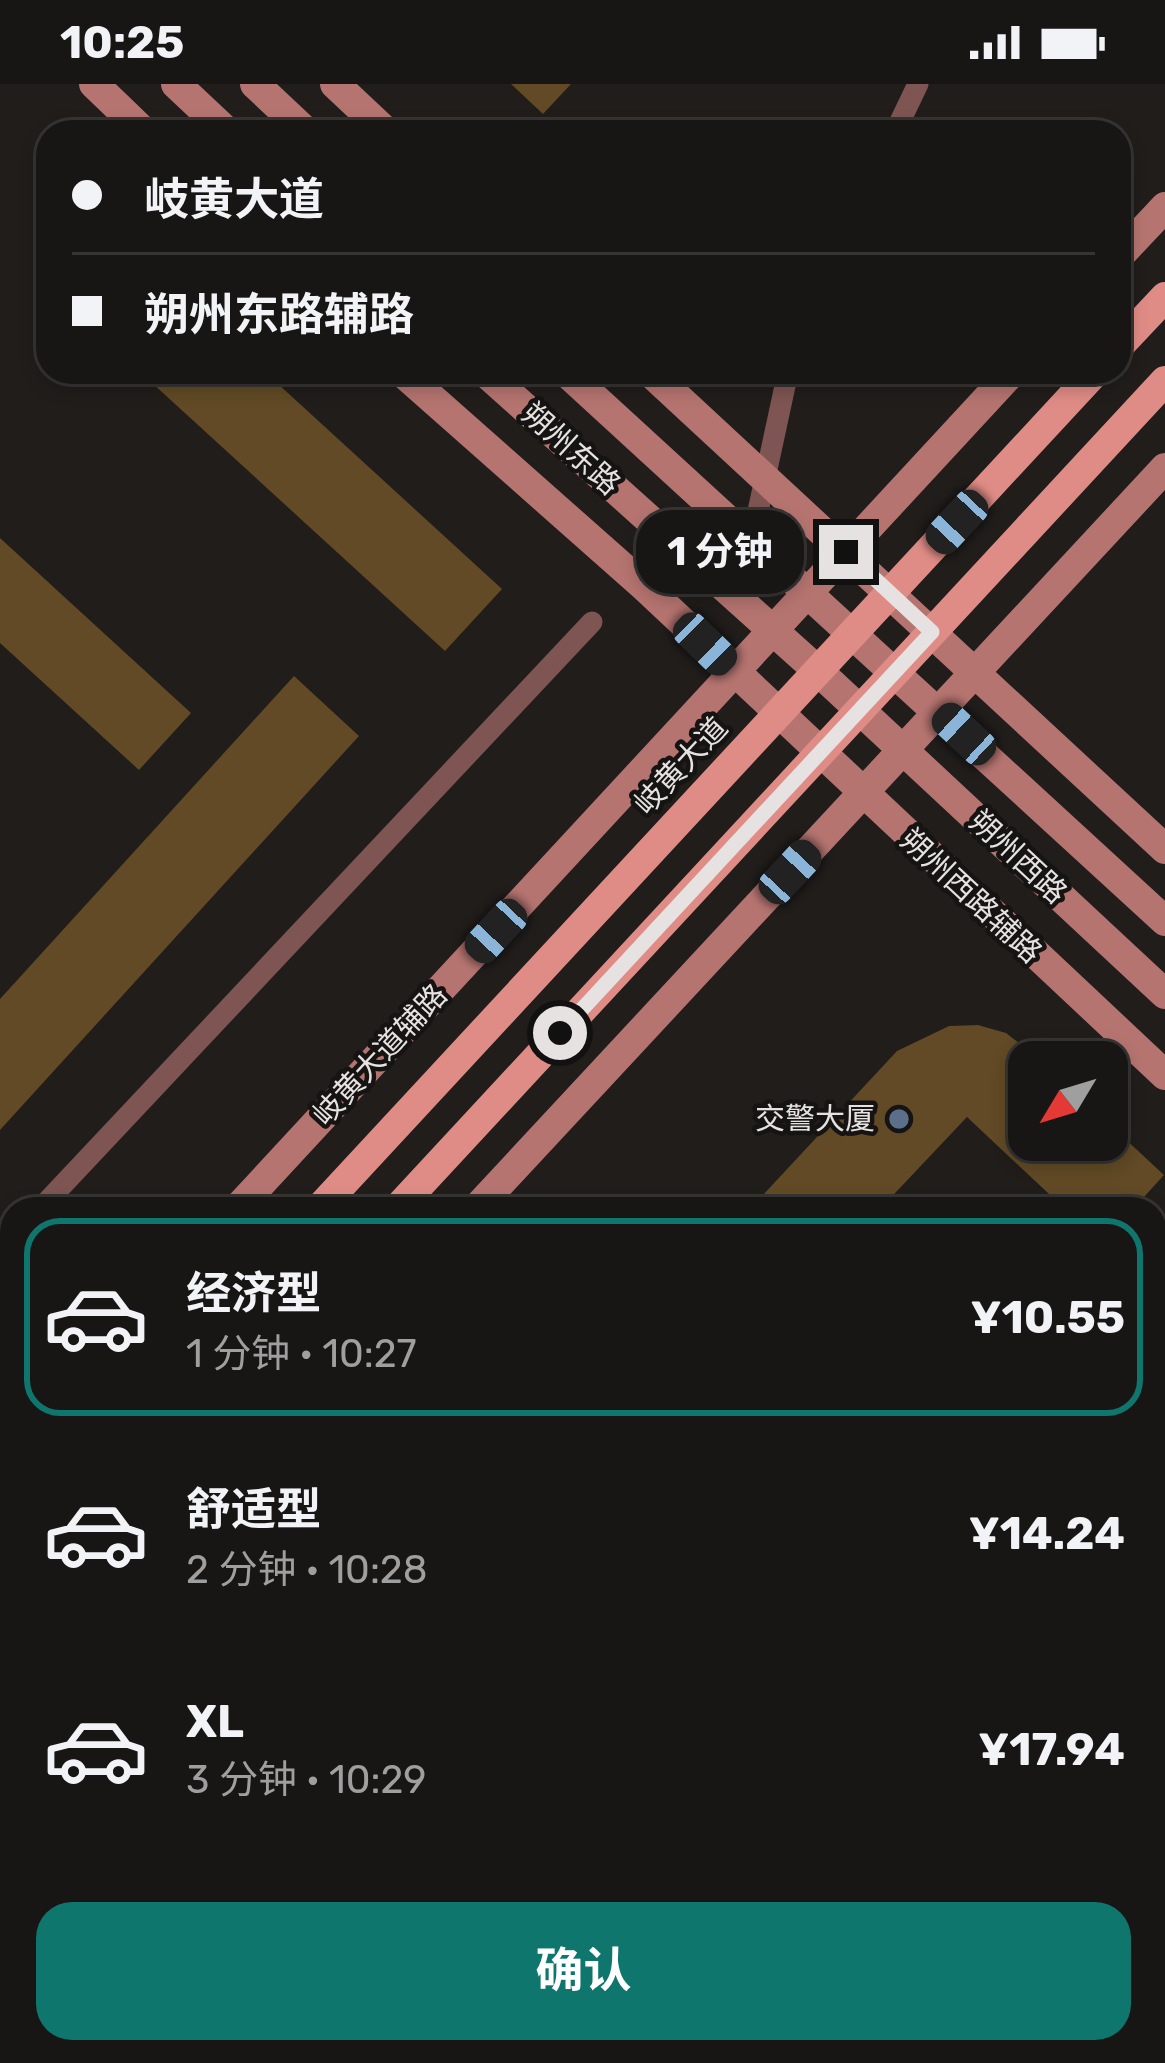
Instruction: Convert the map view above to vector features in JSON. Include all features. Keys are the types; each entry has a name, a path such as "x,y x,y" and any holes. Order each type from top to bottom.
{"main road":[{"path":"94,84 132,120"},
{"path":"176,84 214,120"},
{"path":"255,84 293,120"},
{"path":"335,84 373,120"},
{"path":"1131,243 1165,207"},
{"path":"1131,333 1165,297"},
{"path":"408,1197 1165,381"},
{"name":"朔州西路辅路","path":"415,384 1165,1075"},
{"name":"朔州东路","path":"498,384 818,671"},
{"name":"朔州东路","path":"579,384 854,632"},
{"path":"663,384 1165,849"},
{"name":"岐黄大道辅路","path":"248,1197 1001,384"},
{"name":"岐黄大道","path":"330,1197 1084,384"},
{"path":"487,1197 1165,468"},
{"name":"朔州西路","path":"854,632 1165,921"},
{"name":"朔州西路","path":"818,671 1165,994"}],"lane":[{"path":"902,120 918,84"},
{"path":"752,539 785,384"},
{"path":"51,1197 592,622"}],"building":[{"path":"511,84 571,84 543,114"},
{"path":"153,384 278,384 502,589 445,651"},
{"path":"0,538 191,713 139,770 0,643"},
{"path":"294,676 359,736 0,1130 0,999"},
{"name":"交警大厦","path":"978,1025 1016,1041 1008,1041 1008,1155 967,1117 891,1197 761,1197 897,1051 949,1026"},
{"name":"交警大厦","path":"1128,1142 1164,1175 1144,1197 1052,1197 1014,1161 1128,1161"}],"place":[{"name":"交警大厦","path":"899,1119"}],"route":[{"path":"560,1033 932,632 846,552"}]}
